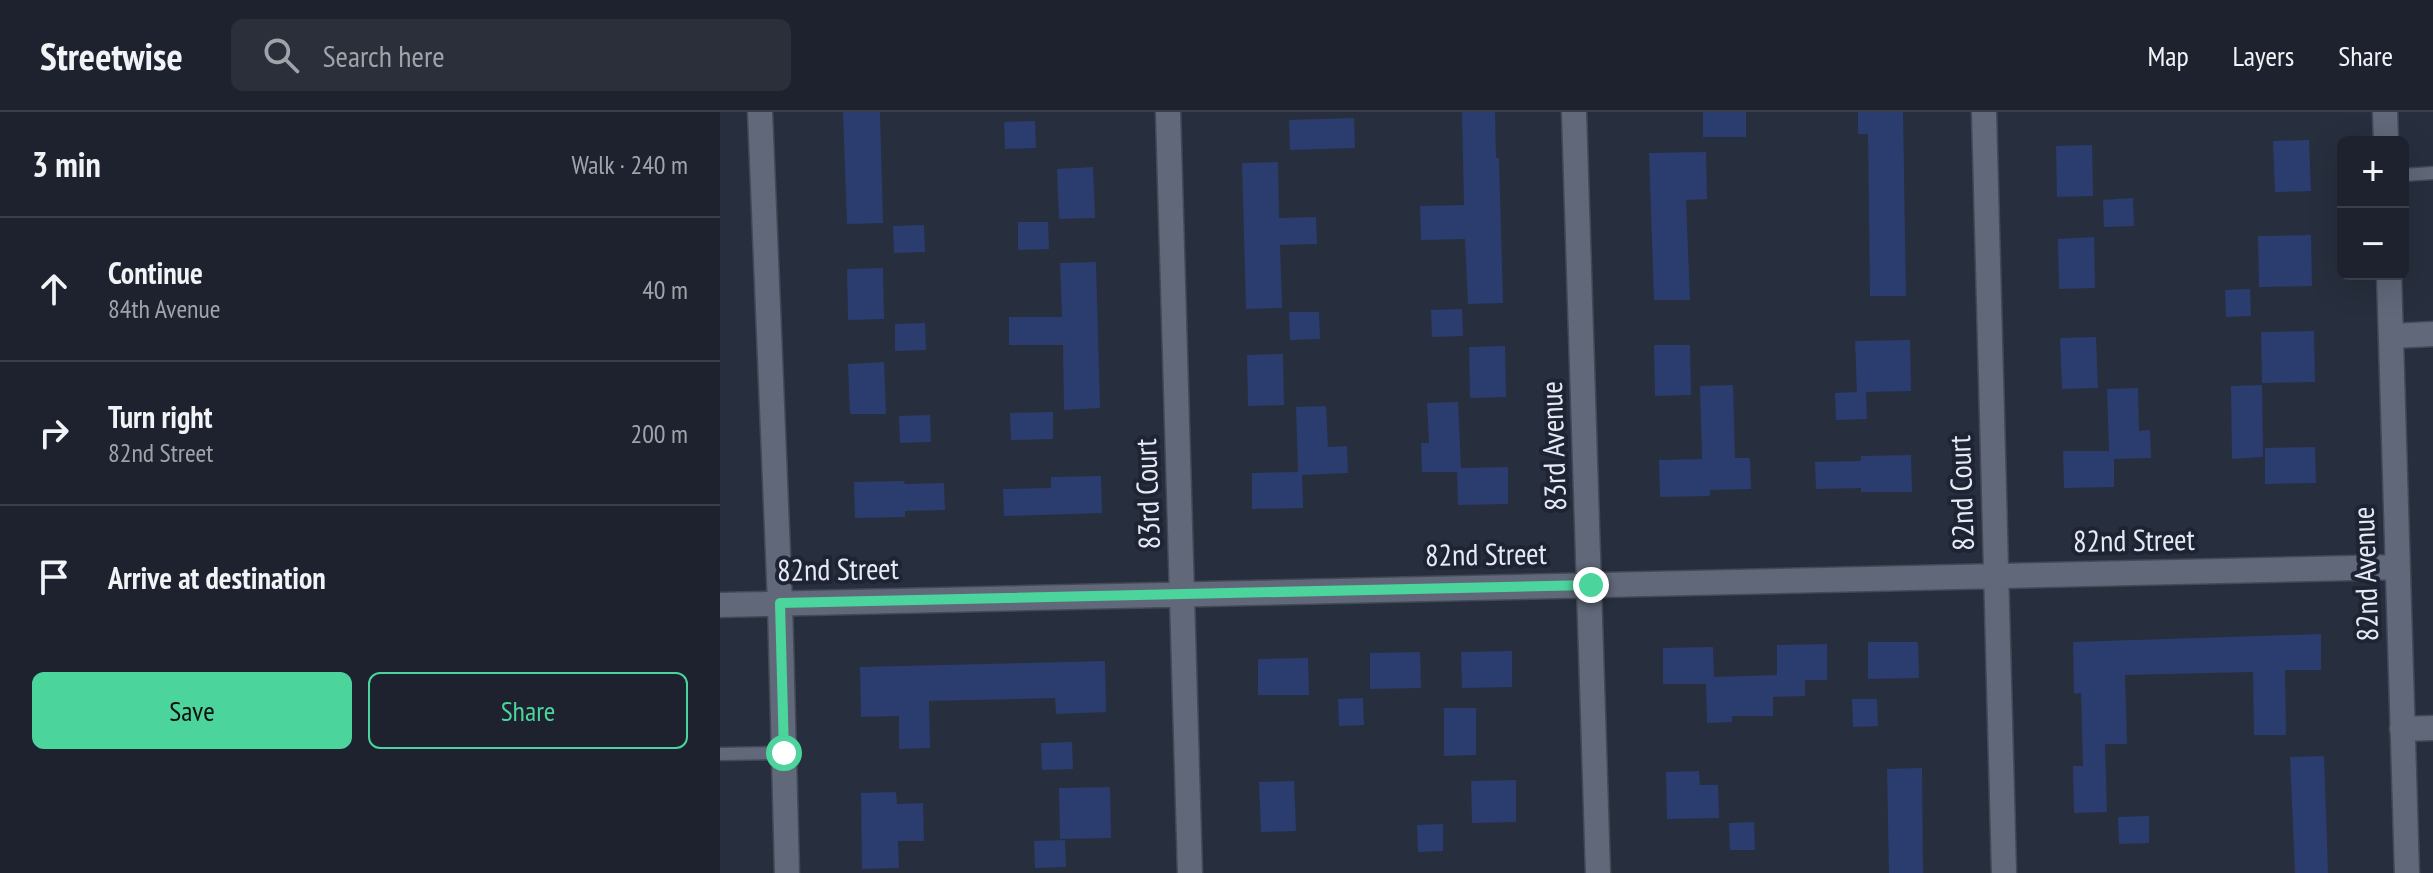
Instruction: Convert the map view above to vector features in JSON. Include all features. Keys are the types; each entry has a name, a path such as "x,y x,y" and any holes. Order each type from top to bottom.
{"street":[{"path":"760,112 780,603 787,873"},
{"name":"83rd Court","path":"1168,112 1190,873"},
{"name":"83rd Avenue","path":"1574,112 1598,873"},
{"name":"82nd Court","path":"1984,112 2004,873"},
{"path":"2385,112 2386,136"},
{"name":"82nd Avenue","path":"2389,280 2407,873"},
{"path":"2391,336 2433,334"},
{"name":"82nd Street","path":"720,605 2398,567"},
{"path":"2402,729 2433,728"}],"lane":[{"path":"2409,175 2433,173"},
{"path":"720,754 784,753"}],"building":[{"path":"843,112 880,112 883,223 847,224"},
{"path":"1462,112 1495,112 1503,303 1468,304 1465,239 1421,240 1420,206 1464,205"},
{"path":"1703,112 1746,112 1746,137 1703,137"},
{"path":"1858,112 1903,112 1906,296 1870,296 1868,134 1858,134"},
{"path":"1354,118 1355,148 1290,150 1289,120"},
{"path":"1035,121 1036,148 1005,149 1004,122"},
{"path":"2309,140 2311,191 2275,192 2273,141"},
{"path":"2092,145 2093,196 2057,197 2056,146"},
{"path":"1706,152 1707,199 1686,200 1690,300 1654,300 1649,153"},
{"path":"1278,162 1279,218 1316,217 1317,244 1280,245 1282,308 1246,309 1242,163"},
{"path":"1093,167 1095,218 1059,219 1057,169"},
{"path":"2133,198 2134,226 2104,227 2103,200"},
{"path":"1018,222 1048,222 1049,249 1018,250"},
{"path":"924,225 925,252 894,253 893,226"},
{"path":"2311,235 2312,286 2259,287 2258,236"},
{"path":"2094,237 2095,288 2059,289 2058,239"},
{"path":"1096,262 1100,408 1064,410 1063,345 1009,345 1009,317 1062,317 1060,263"},
{"path":"883,268 884,319 848,320 847,269"},
{"path":"2250,289 2251,316 2226,317 2225,290"},
{"path":"1462,309 1463,336 1432,337 1431,310"},
{"path":"1289,312 1319,312 1320,339 1290,340"},
{"path":"925,323 926,350 895,351 895,324"},
{"path":"2314,331 2315,382 2262,383 2261,332"},
{"path":"2096,337 2098,388 2062,389 2060,338"},
{"path":"1910,340 1911,391 1866,392 1867,419 1836,420 1835,393 1857,392 1855,341"},
{"path":"1654,345 1690,345 1691,395 1655,396"},
{"path":"1505,346 1506,397 1470,398 1469,347"},
{"path":"1283,354 1284,405 1248,406 1247,355"},
{"path":"884,362 886,414 850,414 848,364"},
{"path":"1733,385 1735,458 1750,458 1751,489 1710,490 1710,496 1660,497 1659,460 1702,459 1700,386"},
{"path":"2262,385 2263,457 2232,459 2231,386"},
{"path":"2138,388 2139,431 2150,430 2151,458 2114,459 2114,487 2064,488 2063,451 2109,451 2107,389"},
{"path":"1458,402 1461,468 1508,467 1508,504 1458,505 1457,472 1422,472 1421,443 1429,443 1427,403"},
{"path":"1326,406 1328,447 1347,446 1348,473 1302,475 1303,508 1252,509 1252,473 1298,472 1296,407"},
{"path":"1053,412 1053,439 1011,440 1010,413"},
{"path":"930,415 931,442 900,443 899,416"},
{"path":"2315,447 2316,483 2265,484 2265,448"},
{"path":"1911,455 1912,492 1861,492 1861,488 1816,489 1815,462 1861,461 1861,456"},
{"path":"1101,476 1102,513 1004,516 1003,489 1051,488 1051,477"},
{"path":"904,481 905,484 944,483 945,510 905,511 905,517 855,518 854,482"},
{"path":"2321,634 2321,670 2285,670 2286,735 2254,735 2253,672 2125,675 2127,744 2105,744 2107,812 2074,813 2073,766 2083,766 2081,693 2074,694 2073,642"},
{"path":"1868,642 1918,642 1919,678 1868,679"},
{"path":"1827,644 1827,680 1805,680 1805,696 1773,697 1773,716 1732,716 1732,722 1707,723 1706,684 1663,684 1663,648 1713,647 1714,677 1777,675 1777,645"},
{"path":"1512,651 1512,687 1462,688 1461,652"},
{"path":"1420,652 1421,688 1370,689 1370,653"},
{"path":"1308,658 1309,695 1258,695 1258,659"},
{"path":"1105,661 1106,712 1056,714 1055,698 929,701 930,748 899,749 899,716 861,717 860,667"},
{"path":"1363,698 1364,725 1339,726 1338,699"},
{"path":"1852,699 1877,699 1878,726 1853,727"},
{"path":"1444,708 1476,708 1476,755 1444,756"},
{"path":"1072,742 1073,769 1042,770 1041,743"},
{"path":"2324,756 2328,873 2295,873 2290,757"},
{"path":"1922,768 1923,873 1889,873 1887,769"},
{"path":"1699,771 1700,785 1718,785 1719,818 1667,819 1666,772"},
{"path":"1516,780 1516,822 1472,823 1471,781"},
{"path":"1294,781 1296,831 1261,832 1259,782"},
{"path":"1110,787 1111,838 1060,839 1059,788"},
{"path":"896,792 897,804 923,803 924,841 898,841 899,868 862,869 861,793"},
{"path":"2149,816 2149,843 2119,844 2118,817"},
{"path":"1754,822 1755,850 1730,850 1729,823"},
{"path":"1443,824 1443,851 1418,852 1417,825"},
{"path":"1065,840 1066,867 1035,868 1034,841"}],"route":[{"path":"784,753 780,603 1591,585"}]}
